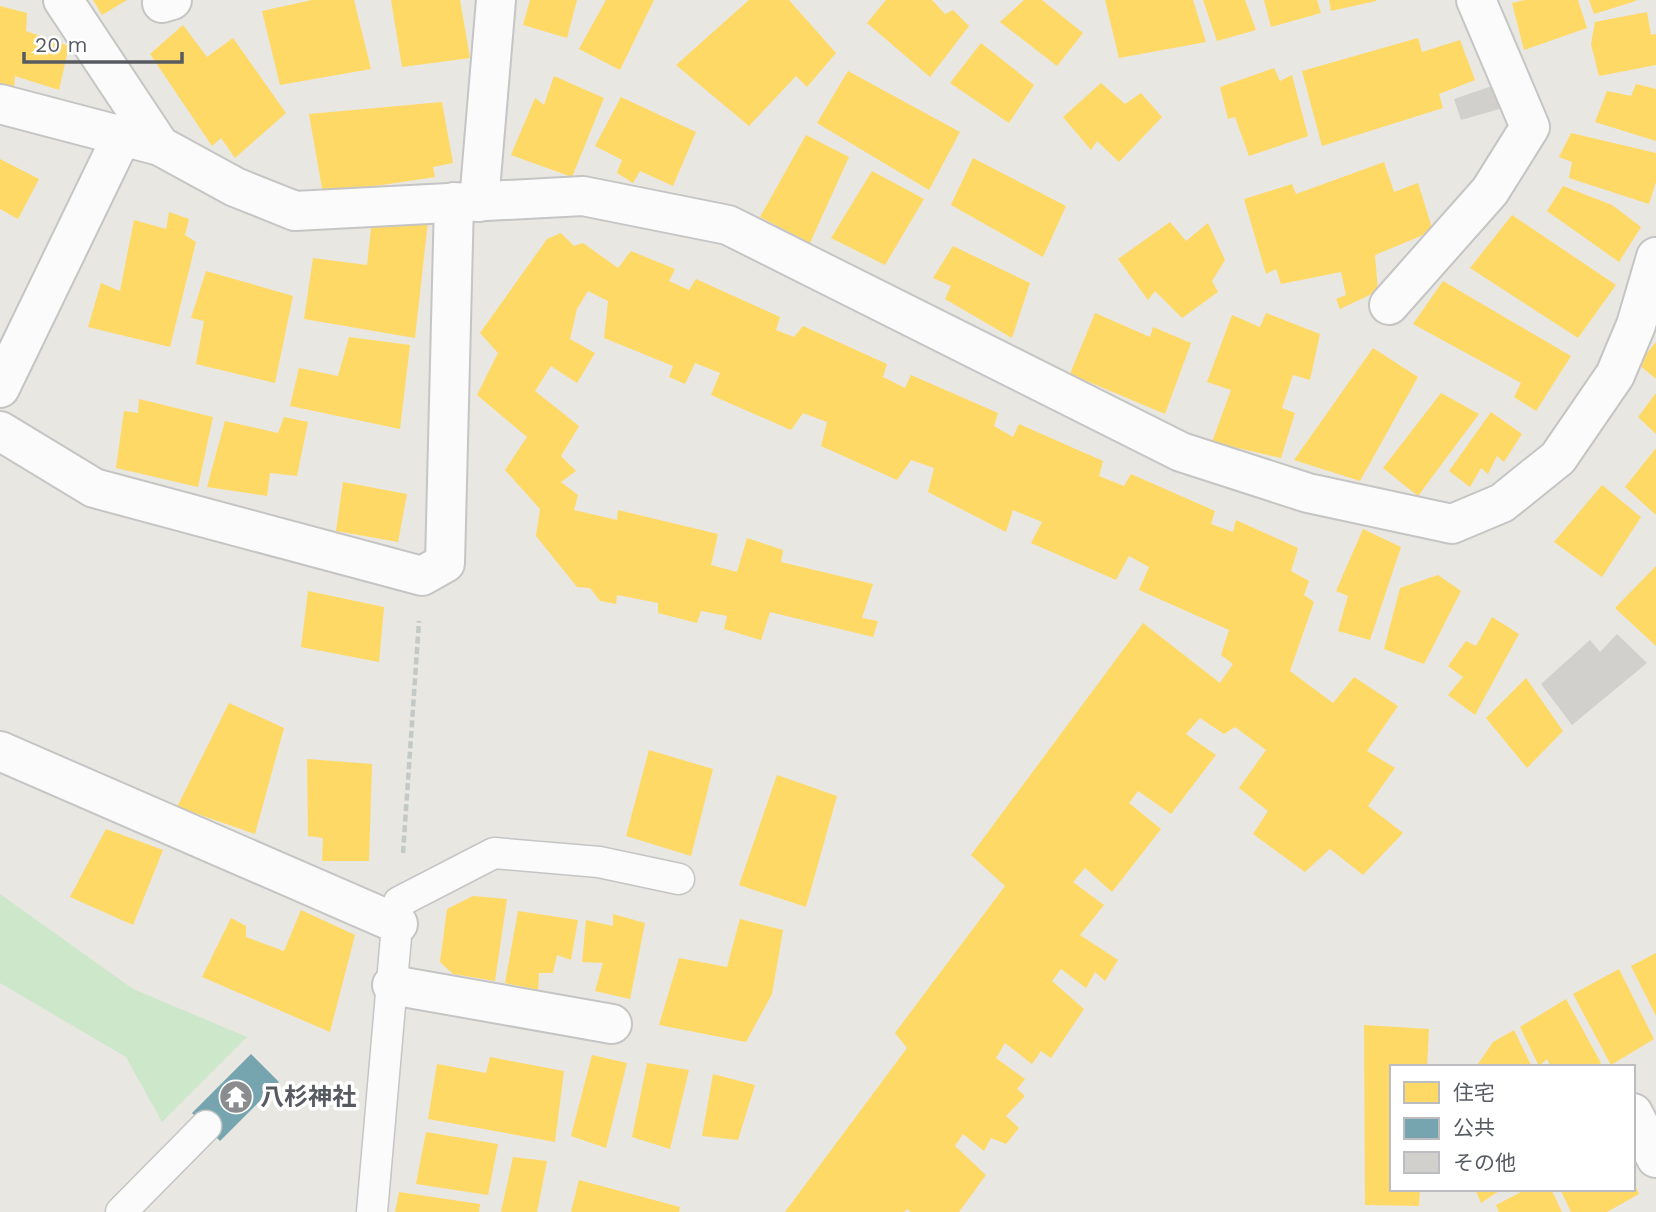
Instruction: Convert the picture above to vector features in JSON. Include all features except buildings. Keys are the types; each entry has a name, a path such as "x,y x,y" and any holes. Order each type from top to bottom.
{"street":[{"path":"64,0 160,146"},
{"path":"0,431 94,488 422,576 445,563 467,202 496,0"},
{"path":"1389,306 1490,191 1530,127 1476,0"},
{"path":"0,104 160,146 235,187 295,211 583,196 727,225 1181,452 1308,492 1452,524 1502,503 1558,458 1615,375 1636,325 1656,257"},
{"path":"0,388 122,136"},
{"path":"0,751 399,913"},
{"path":"392,985 612,1024"},
{"path":"1635,1117 1656,1158"}],"lane":[{"path":"372,1212 399,913 494,853 599,862 679,879"},
{"path":"121,1212 206,1126"}],"path":[{"path":"399,913 422,576"}],"green space":[{"path":"0,894 133,989 247,1037 162,1122 126,1057 0,983"}],"place":[{"name":"八杉神社","path":"236,1097"}]}
